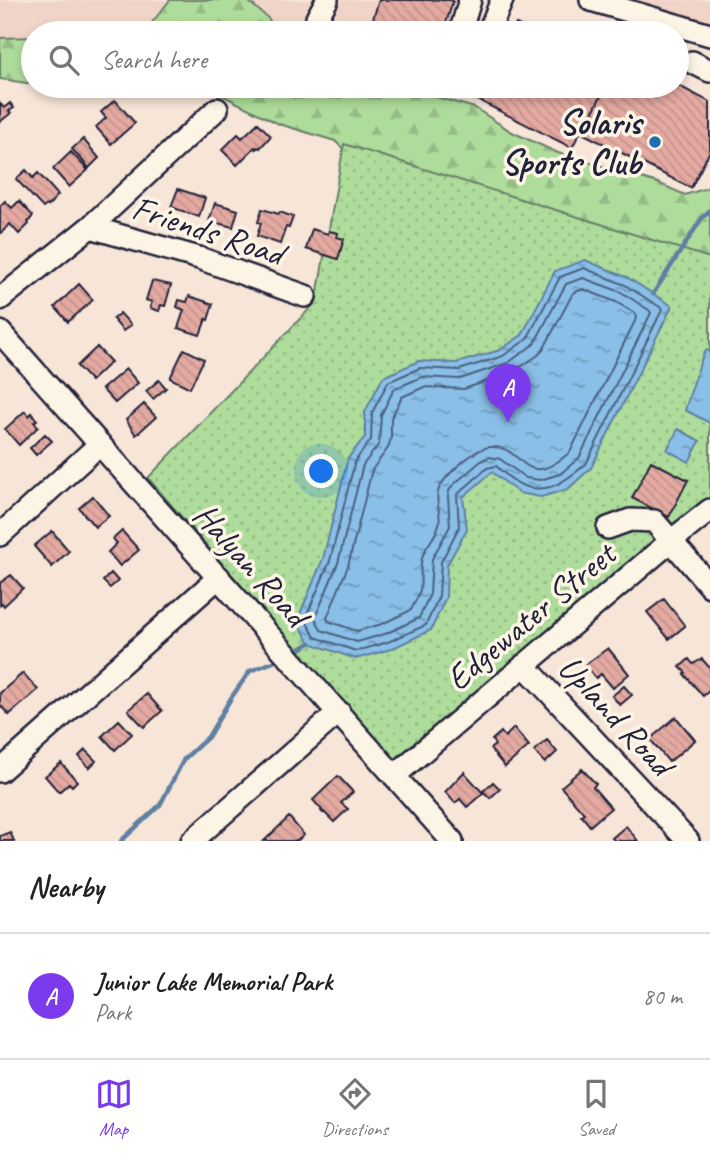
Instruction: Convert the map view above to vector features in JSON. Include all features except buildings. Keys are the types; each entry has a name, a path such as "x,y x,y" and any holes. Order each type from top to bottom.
{"street":[{"path":"318,21 327,0"},
{"path":"464,21 470,0"},
{"path":"493,21 502,0"},
{"path":"596,1 663,21"},
{"path":"689,29 710,35"},
{"path":"0,299 90,227 217,109"},
{"name":"Friends Road","path":"90,227 199,258 305,296"},
{"name":"Halyan Road","path":"0,332 452,841"},
{"path":"0,535 100,444"},
{"name":"Edgewater Street","path":"394,776 710,510"},
{"path":"608,528 630,520 654,521 710,586"},
{"path":"0,771 219,577"},
{"name":"Upland Road","path":"524,665 688,841"},
{"path":"192,841 339,712"}],"shaded area":[{"path":"0,0 484,0 476,21 21,21 21,55 0,56"},
{"path":"591,0 710,0 710,35 689,29 689,21 662,21"}],"green space":[{"path":"170,0 247,0 270,21 153,21"},
{"path":"21,37 21,82 0,79 0,38"},
{"path":"228,98 440,98 475,108 512,132 558,153 658,183 685,195 707,188 710,183 710,278 361,166 335,141 279,124"},
{"path":"344,144 710,258 710,517 393,761 148,478 316,302"}],"water":[{"path":"585,260 628,278 672,306 591,468 568,489 541,497 519,493 492,472 463,497 467,529 447,565 446,597 431,630 391,649 356,659 310,643 297,621 323,559 348,458 365,437 365,412 383,377 419,361 457,363 500,350 522,335 555,271"},
{"path":"706,350 710,351 710,423 685,410"},
{"path":"678,429 700,441 689,462 667,450"}],"waterway":[{"path":"653,294 702,218 710,210"},
{"path":"300,649 310,643"},
{"path":"121,841 160,805 184,759 208,737 250,671 276,661"}],"place":[{"name":"Solaris Sports Club","path":"655,142"},
{"name":"Junior Lake Memorial Park","path":"508,422"}]}
